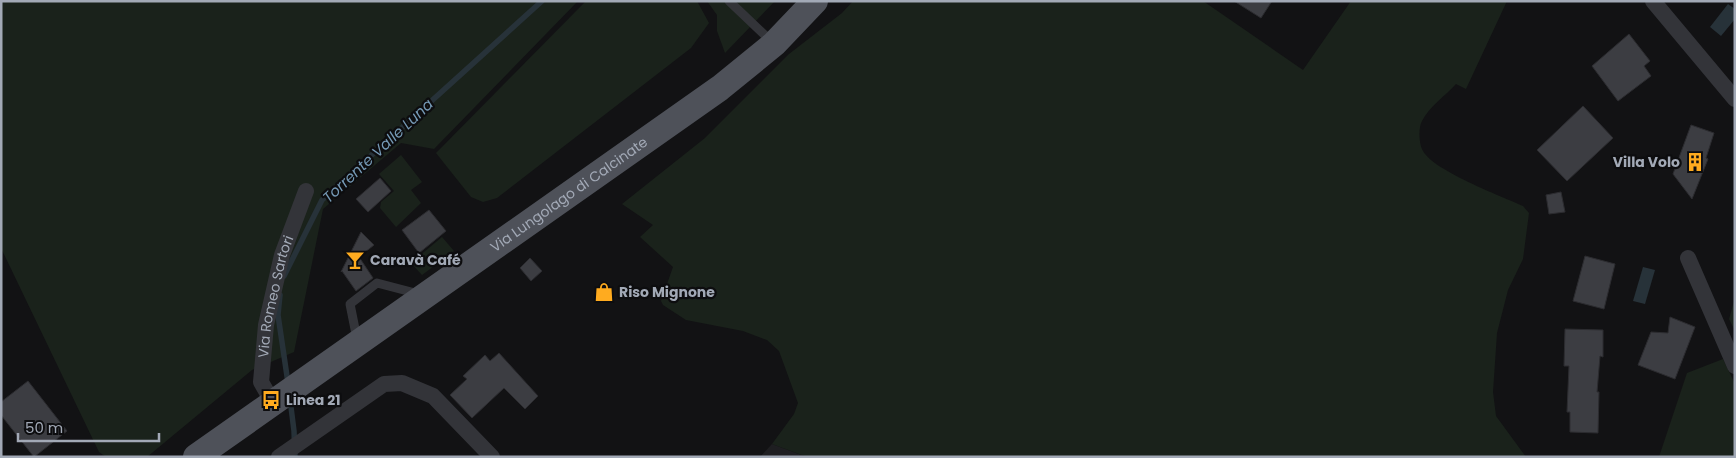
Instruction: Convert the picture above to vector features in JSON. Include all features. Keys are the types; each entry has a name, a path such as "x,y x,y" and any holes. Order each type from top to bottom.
{"main road":[{"name":"Via Lungolago di Calcinate","path":"196,457 720,88 774,44 815,1"}],"street":[{"path":"1653,1 1735,99"},
{"name":"Via Romeo Sartori","path":"275,402 261,382 266,325 282,255 306,191"},
{"path":"1688,258 1735,366"},
{"path":"284,454 384,384 402,383 433,396 492,457"}],"lane":[{"path":"729,1 774,44"},
{"path":"357,342 350,304 377,283 424,295"}],"shaded area":[{"path":"1,1 578,1 434,149 401,143 323,209 294,352 252,370 147,457 106,457 99,452 1,248"},
{"path":"586,1 697,1 709,23 691,48 497,198 483,202 471,197 436,153"},
{"path":"707,1 775,1 725,53 717,31 717,15"},
{"path":"853,1 1203,1 1303,70 1351,1 1507,1 1466,89 1456,84 1433,106 1422,121 1420,136 1423,151 1440,167 1523,206 1529,213 1523,259 1508,290 1497,333 1493,392 1496,416 1526,457 807,457 772,444 794,414 798,403 779,351 767,340 743,331 686,320 663,305 661,301 673,267 640,237 653,225 622,204 705,138 789,54 842,13"},
{"path":"1728,4 1735,9 1735,19 1721,36 1710,27"},
{"path":"401,155 422,182 411,190 421,203 396,227 380,208 381,202 394,191 379,174"},
{"path":"442,237 454,251 422,275 411,263"},
{"path":"1643,267 1655,270 1645,304 1633,301"},
{"path":"1735,298 1735,331 1729,319"},
{"path":"1723,359 1735,384 1735,457 1659,457 1687,373"},
{"path":"772,444 807,457 760,457"}],"building":[{"path":"1234,1 1272,1 1261,18"},
{"path":"1629,34 1650,61 1644,66 1651,76 1618,101 1592,66"},
{"path":"1583,106 1613,138 1567,181 1537,150"},
{"name":"Villa Volo","path":"1691,125 1714,133 1706,158 1708,159 1692,199 1673,174"},
{"path":"380,178 391,191 368,212 356,199"},
{"path":"1561,192 1565,212 1549,214 1546,195"},
{"path":"429,210 446,231 419,253 402,230"},
{"name":"Caravà Café","path":"361,232 374,245 359,257 373,278 356,291 341,272"},
{"path":"1585,256 1615,264 1604,309 1573,301"},
{"path":"530,258 542,271 531,281 520,268"},
{"path":"1670,317 1695,327 1675,379 1638,365 1651,332 1668,333"},
{"path":"1565,329 1603,330 1603,357 1600,356 1597,392 1599,392 1598,433 1570,432 1570,412 1567,412 1569,366 1564,366"},
{"path":"499,353 538,396 525,409 504,388 472,418 450,395 467,379 463,376 485,355 490,361"},
{"path":"28,381 67,431 34,457 1,415 1,402"}],"waterway":[{"name":"Torrente Valle Luna","path":"284,276 322,200 542,1"},
{"name":"Torrente Valle Luna","path":"280,295 278,315 288,383"},
{"name":"Torrente Valle Luna","path":"290,399 295,457"}],"place":[{"name":"Villa Volo","path":"1695,162"},
{"name":"Caravà Café","path":"355,260"},
{"name":"Riso Mignone","path":"604,292"},
{"name":"Linea 21","path":"271,400"}]}
